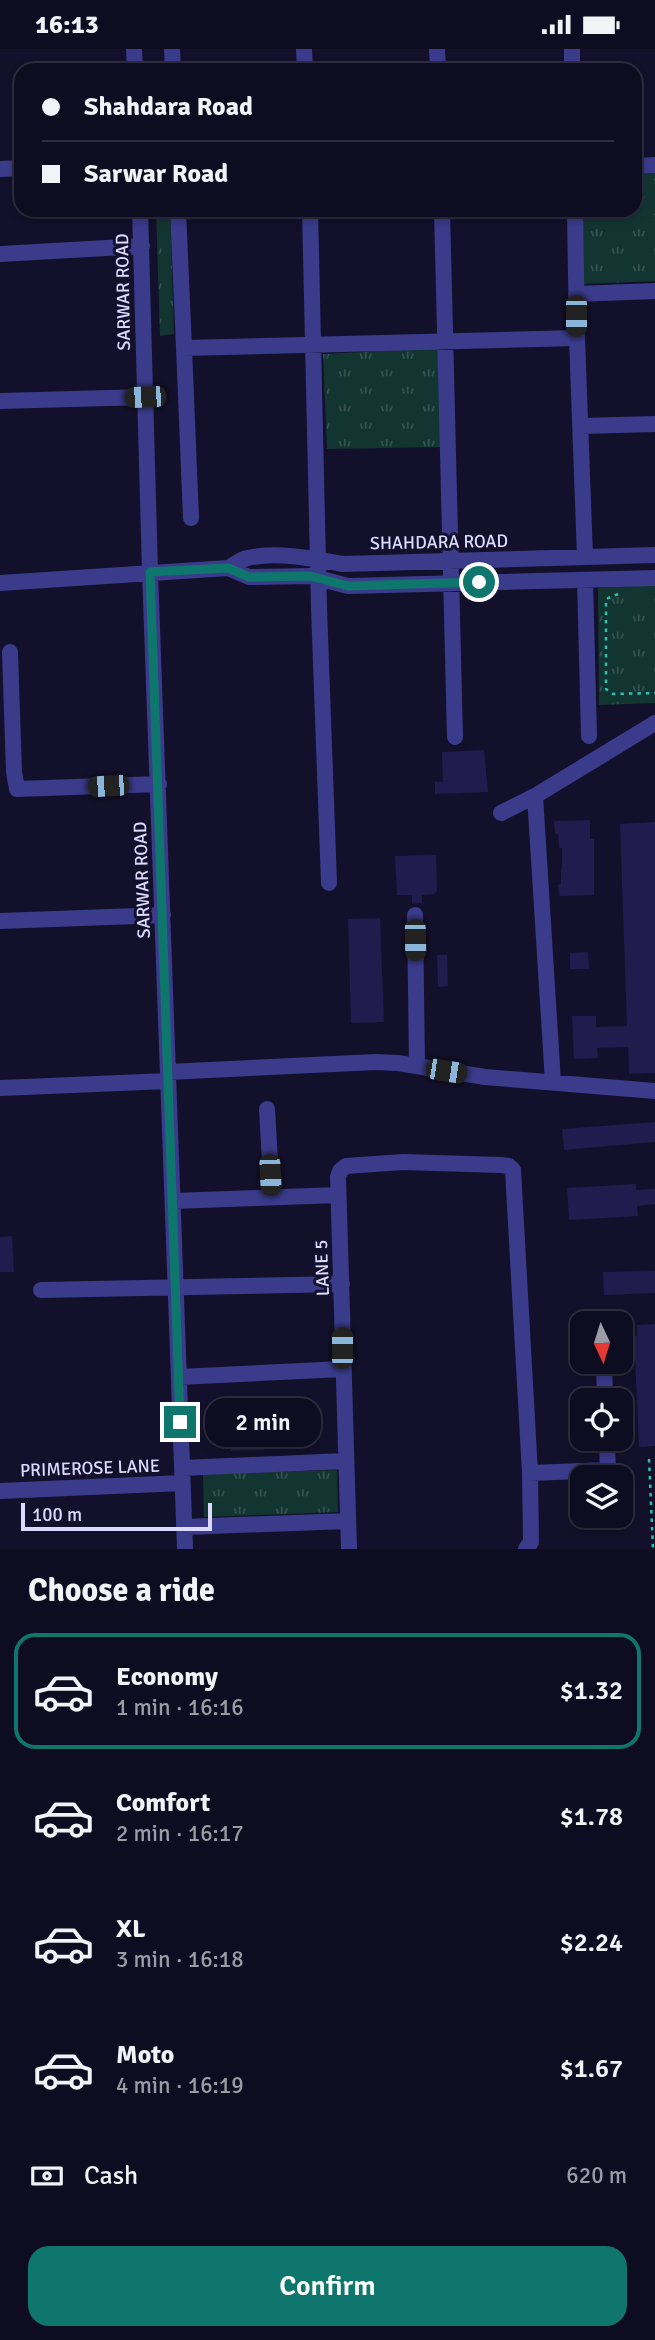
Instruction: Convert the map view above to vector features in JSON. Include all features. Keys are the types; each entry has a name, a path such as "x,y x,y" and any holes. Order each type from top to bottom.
{"street":[{"name":"SARWAR ROAD","path":"141,217 150,572 185,1549"},
{"path":"178,217 191,518"},
{"path":"310,217 317,558 328,883"},
{"path":"442,217 455,737"},
{"path":"575,217 585,557"},
{"path":"0,254 142,246"},
{"path":"576,294 655,291"},
{"path":"184,348 577,338"},
{"path":"0,401 145,397"},
{"path":"581,426 655,424"},
{"name":"SHAHDARA ROAD","path":"0,583 228,568 247,558 289,556 344,563 655,555"},
{"name":"SHAHDARA ROAD","path":"228,568 249,577 318,578 348,586 655,578"},
{"path":"585,580 590,736"},
{"path":"10,652 14,772 17,789 159,784"},
{"path":"501,813 535,796 655,723"},
{"path":"535,796 553,1082"},
{"path":"0,921 163,915"},
{"path":"415,915 417,1066"},
{"path":"0,1088 376,1062 485,1077 655,1091"},
{"path":"267,1109 271,1197"},
{"path":"173,1201 338,1195 340,1171 354,1164 509,1166 513,1170 530,1473 531,1542 526,1549"},
{"name":"LANE 5","path":"338,1195 349,1549"},
{"path":"41,1290 342,1284"},
{"path":"179,1377 343,1369"},
{"name":"PRIMEROSE LANE","path":"0,1491 345,1461"},
{"path":"530,1473 570,1473"},
{"path":"184,1527 348,1521"}],"path":[{"path":"618,594 606,599 606,689 613,694 655,693"},
{"path":"649,1459 653,1549"}],"green space":[{"path":"655,173 655,281 582,284 579,217 642,217 642,174"},
{"path":"156,217 170,217 174,334 160,336"},
{"path":"434,348 440,350 440,447 327,449 323,354"},
{"path":"655,584 655,703 599,705 598,588"},
{"path":"337,1470 338,1512 204,1517 203,1474"}],"building":[{"path":"484,750 488,792 435,794 435,782 443,782 442,752"},
{"path":"590,820 590,839 594,839 594,895 559,896 562,848 559,848 554,821"},
{"path":"655,822 655,1073 629,1074 628,1047 597,1048 598,1058 574,1059 572,1016 596,1016 596,1027 627,1026 620,824"},
{"path":"436,855 437,891 434,894 422,895 422,903 412,904 412,895 397,895 395,856"},
{"path":"380,918 384,1022 351,1023 348,919"},
{"path":"588,952 589,969 570,969 570,953"},
{"path":"437,955 447,955 448,986 438,987"},
{"path":"655,1122 655,1142 564,1150 562,1129"},
{"path":"636,1184 636,1190 655,1189 655,1204 637,1206 638,1216 569,1220 567,1188"},
{"path":"12,1236 14,1272 0,1272 0,1237"},
{"path":"655,1271 655,1293 604,1295 603,1272"},
{"path":"655,1324 655,1446 639,1447 634,1336 637,1336 637,1325"},
{"path":"263,1421 264,1450 230,1451 229,1423"}],"route":[{"path":"180,1422 150,572 228,568 249,577 310,576 348,586 479,582"}]}
